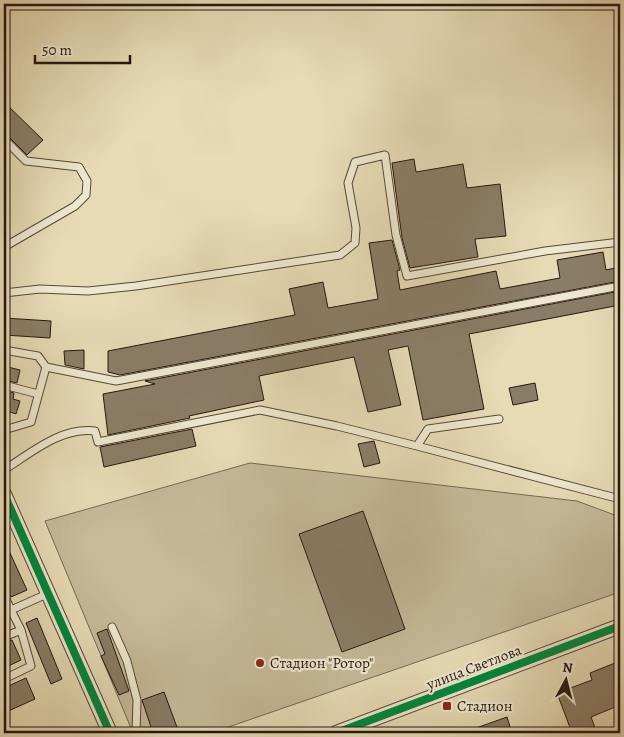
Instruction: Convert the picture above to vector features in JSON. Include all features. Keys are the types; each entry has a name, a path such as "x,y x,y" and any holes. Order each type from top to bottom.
{"street":[{"path":"4,494 110,733"},
{"name":"улица Светлова","path":"336,733 620,626"}],"lane":[{"path":"4,139 26,161 78,166 87,181 86,195 75,206 4,247"},
{"path":"4,294 40,289 88,291 136,286 340,255 355,243 356,228 348,183 355,162 384,155 396,235 407,276 545,251 620,242"},
{"path":"4,350 38,356 46,367 116,381 620,286"},
{"path":"4,430 31,422 46,367"},
{"path":"4,384 38,394"},
{"path":"4,470 60,435 80,429 95,431 98,442 260,410 337,426 620,499"},
{"path":"417,446 428,428 499,420"},
{"path":"11,610 47,594"},
{"path":"4,595 21,630 31,666 4,679"},
{"path":"112,627 127,661 137,700 136,733"},
{"path":"4,637 21,630"}],"shaded area":[{"name":"Стадион \"Ротор\"","path":"250,463 577,501 620,517 620,592 211,733 133,733 45,521"}],"building":[{"path":"4,102 43,140 27,155 4,132"},
{"path":"414,159 416,172 463,164 467,188 500,184 506,236 475,239 478,257 410,268 402,238 392,163"},
{"path":"392,240 400,270 397,271 400,290 496,271 500,289 560,278 557,260 603,252 606,270 620,267 620,281 120,375 108,372 108,351 295,315 289,289 323,282 328,308 378,299 369,243"},
{"path":"620,291 620,305 469,334 484,409 423,420 408,346 388,350 401,405 368,412 354,357 259,376 264,400 108,435 103,394 155,384 145,381"},
{"path":"4,318 51,321 50,338 4,335"},
{"path":"84,350 84,369 65,365 64,351"},
{"path":"4,366 20,370 17,383 4,380"},
{"path":"535,383 538,400 513,405 509,388"},
{"path":"4,390 14,393 13,399 20,401 16,414 10,412 7,421 4,420"},
{"path":"192,429 196,446 104,467 100,447"},
{"path":"374,441 380,463 364,467 358,444"},
{"path":"363,511 405,629 342,652 299,534"},
{"path":"4,540 27,590 11,597 4,590"},
{"path":"37,618 62,679 51,684 26,623"},
{"path":"107,629 129,691 119,695 101,656 105,654 97,633"},
{"path":"12,640 21,660 4,668 4,642"},
{"path":"620,661 620,705 591,717 597,733 572,733 557,693 592,680 590,673"},
{"path":"26,678 35,699 4,713 4,688"},
{"path":"164,692 178,730 169,733 153,733 142,700"},
{"path":"507,717 512,733 465,733 465,732"}],"cycle path":[{"path":"4,494 110,733"},
{"path":"336,733 620,626"}],"place":[{"name":"Стадион \"Ротор\"","path":"260,663"},
{"name":"Стадион","path":"447,706"}]}
